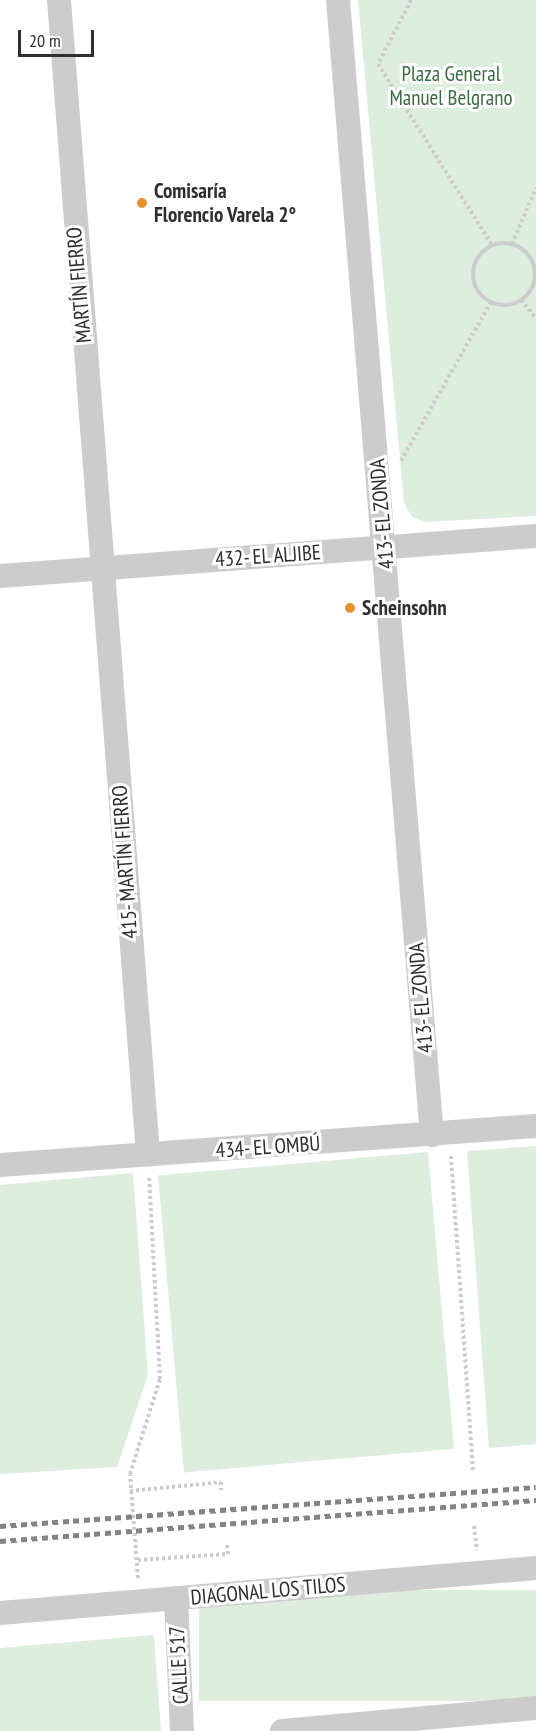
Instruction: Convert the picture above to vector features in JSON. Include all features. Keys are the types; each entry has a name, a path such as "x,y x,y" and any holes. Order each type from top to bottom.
{"street":[{"name":"MARTÍN FIERRO","path":"59,0 103,569"},
{"name":"413- EL ZONDA","path":"338,0 380,499 441,1135"},
{"name":"432- EL ALJIBE","path":"0,576 536,536"},
{"name":"415- MARTÍN FIERRO","path":"103,569 148,1155"},
{"name":"434- EL OMBÚ","path":"0,1165 441,1135 536,1126"},
{"name":"DIAGONAL LOS TILOS","path":"0,1613 536,1568"},
{"name":"CALLE 517","path":"176,1599 182,1731"},
{"path":"282,1731 536,1708"}],"path":[{"path":"411,0 378,64 492,245"},
{"path":"512,244 536,188"},
{"path":"512,244 521,249 533,265 533,284 521,300 501,305 482,297 473,279 477,259 492,245 512,244"},
{"path":"521,300 536,318"},
{"path":"380,499 491,302"},
{"path":"441,1135 472,1471"},
{"path":"138,1603 138,1560 130,1474 160,1379 148,1155"},
{"path":"130,1491 221,1482 221,1490"},
{"path":"138,1560 228,1554 227,1545"}],"green space":[{"name":"Plaza General Manuel Belgrano","path":"358,0 536,0 536,516 425,522 412,517 404,503"},
{"path":"536,1146 536,1444 489,1448 467,1151"},
{"path":"428,1152 454,1449 184,1472 158,1176"},
{"path":"133,1173 148,1375 117,1467 0,1474 0,1185"},
{"path":"199,1590 536,1590 536,1701 199,1701"},
{"path":"154,1635 161,1731 0,1731 0,1648"}],"railway":[{"path":"0,1526 536,1487"},
{"path":"0,1541 536,1500"}],"place":[{"name":"Comisaría Florencio Varela 2°","path":"142,203"},
{"name":"Scheinsohn","path":"350,608"}]}
